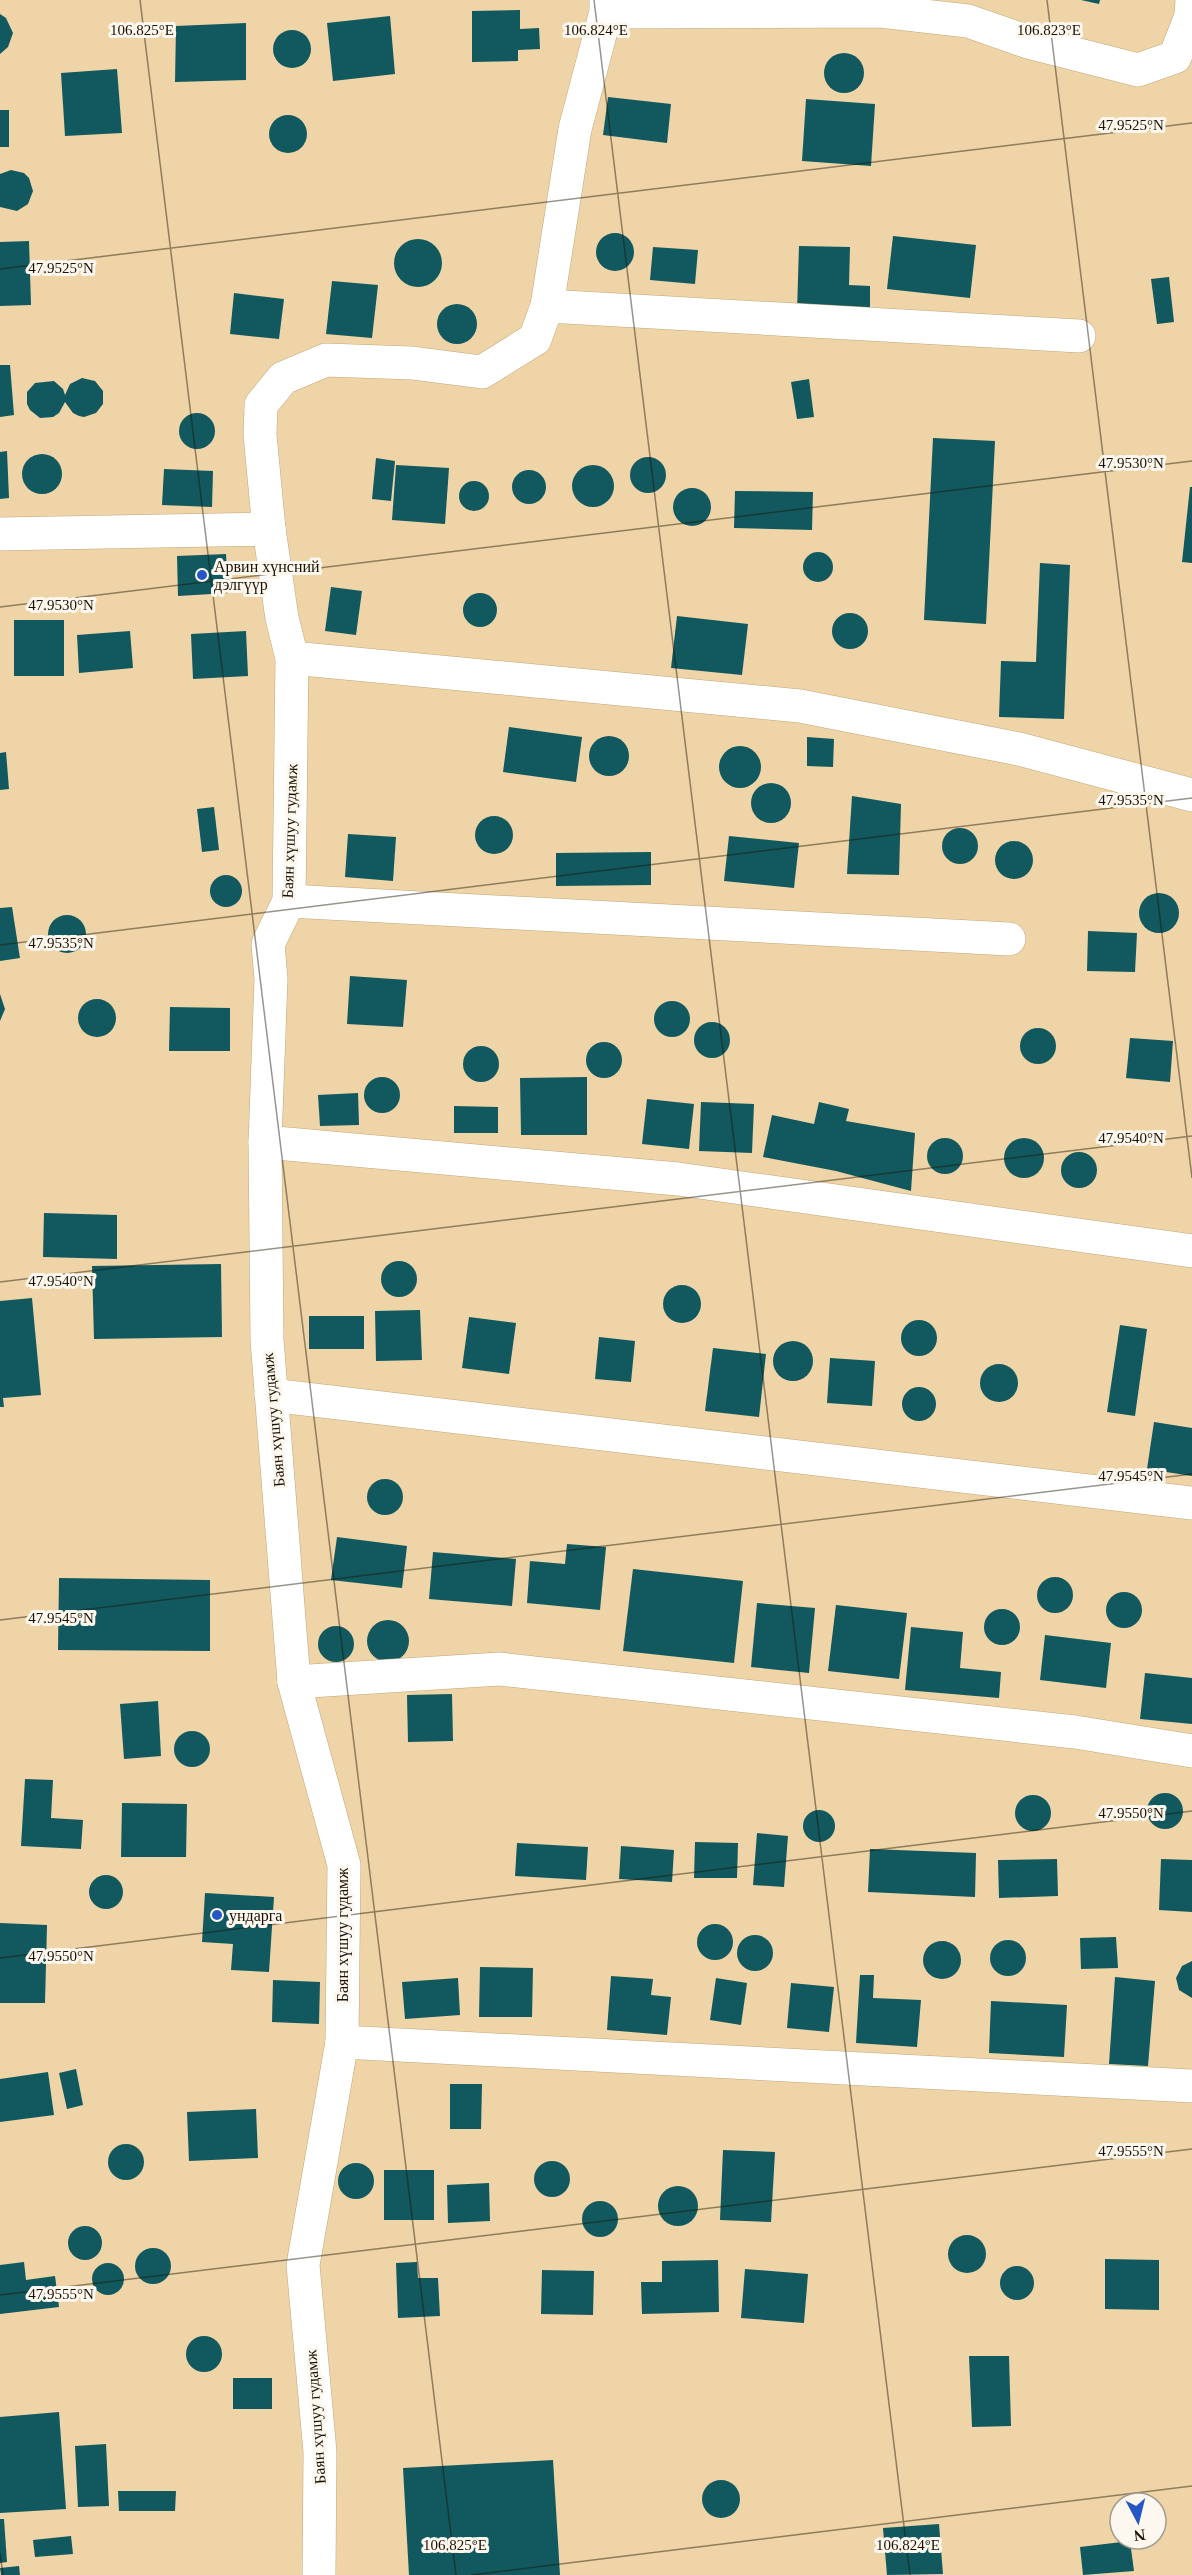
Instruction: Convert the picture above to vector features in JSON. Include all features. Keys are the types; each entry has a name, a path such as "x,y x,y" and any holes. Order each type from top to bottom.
{"street":[{"path":"606,6 880,11 968,21 1028,42 1138,70 1175,57 1191,16 1192,0"},
{"name":"Баян хүшуу гудамж","path":"319,2575 320,2452 303,2265 342,2042 344,1865 294,1682 267,1340 265,1142 271,980 268,944 289,901 292,658 282,618 269,529 260,435 261,405 283,378 326,360 412,363 482,372 535,339 547,306 575,129 606,6"},
{"path":"547,306 1079,336"},
{"path":"0,534 269,529"},
{"path":"292,658 800,706 1019,749 1192,795"},
{"path":"289,901 1009,939"},
{"path":"265,1142 678,1179 1192,1251"},
{"path":"271,1395 1192,1503"},
{"path":"294,1682 499,1669 1076,1732 1192,1751"},
{"path":"342,2042 1192,2086"}],"building":[{"path":"1081,0 1100,0 1099,4"},
{"path":"520,10 520,29 539,28 540,49 518,50 518,61 472,62 472,11"},
{"path":"0,14 6,18 13,33 8,47 0,54"},
{"path":"390,16 395,74 333,81 327,23"},
{"path":"246,23 246,80 175,82 176,26"},
{"path":"292,30 306,35 311,49 306,63 292,68 278,63 273,49 278,35"},
{"path":"844,53 858,59 864,73 858,87 844,93 830,87 824,73 830,59"},
{"path":"117,69 122,133 65,136 61,73"},
{"path":"608,97 671,104 667,143 603,135"},
{"path":"806,99 875,104 871,166 802,161"},
{"path":"0,110 9,110 9,147 0,147"},
{"path":"288,115 301,121 307,134 301,147 288,153 275,147 269,134 275,121"},
{"path":"11,170 24,173 29,178 33,191 28,204 17,211 0,207 0,174"},
{"path":"615,233 628,239 634,252 628,265 615,271 602,265 596,252 602,239"},
{"path":"893,236 976,245 970,298 887,289"},
{"path":"418,239 435,246 442,263 435,280 418,287 401,280 394,263 401,246"},
{"path":"29,241 31,305 0,306 0,242"},
{"path":"799,246 850,247 849,285 870,286 870,314 797,312"},
{"path":"653,247 698,250 695,284 650,280"},
{"path":"1169,277 1174,322 1157,324 1151,279"},
{"path":"332,281 378,285 372,338 326,334"},
{"path":"234,293 284,299 279,339 230,334"},
{"path":"457,304 471,310 477,324 471,338 457,344 443,338 437,324 443,310"},
{"path":"0,365 10,365 14,415 0,417"},
{"path":"82,378 95,381 103,391 103,404 96,413 84,417 79,416 73,413 65,402 59,413 53,417 40,418 30,410 27,404 27,392 35,383 54,381 63,389 65,395 70,384"},
{"path":"809,379 814,417 797,419 791,382"},
{"path":"197,413 210,418 215,431 210,444 197,449 184,444 179,431 184,418"},
{"path":"933,438 995,441 986,624 924,620"},
{"path":"7,451 9,498 0,499 0,452"},
{"path":"42,454 50,455 56,460 61,466 61,482 56,488 50,493 42,494 34,493 28,488 23,482 22,474 23,466 28,460 34,455"},
{"path":"648,457 661,462 666,475 661,488 648,493 635,488 630,475 635,462"},
{"path":"376,458 395,461 391,501 372,499"},
{"path":"396,465 449,468 445,524 392,520"},
{"path":"593,465 601,466 608,471 613,478 613,494 608,501 601,506 593,507 585,506 578,501 573,494 572,486 573,478 578,471 585,466"},
{"path":"164,469 213,471 212,507 162,505"},
{"path":"529,470 541,475 546,487 541,499 529,504 517,499 512,487 517,475"},
{"path":"474,481 485,485 489,496 485,507 474,511 463,507 459,496 463,485"},
{"path":"1190,487 1192,487 1192,563 1182,562"},
{"path":"692,488 705,494 711,507 705,520 692,526 679,520 673,507 679,494"},
{"path":"735,491 813,492 812,530 734,528"},
{"path":"818,552 829,556 833,567 829,578 818,582 807,578 803,567 807,556"},
{"name":"Арвин хүнсний дэлгүүр","path":"226,554 228,593 178,596 177,556"},
{"path":"1040,563 1070,565 1064,719 999,717 1001,661 1036,662"},
{"path":"331,587 362,591 356,635 325,631"},
{"path":"480,593 492,598 497,610 492,622 480,627 468,622 463,610 468,598"},
{"path":"850,613 863,618 868,631 863,644 850,649 837,644 832,631 837,618"},
{"path":"677,616 748,624 742,675 671,668"},
{"path":"14,620 64,620 64,676 14,676"},
{"path":"130,631 133,668 79,673 77,635"},
{"path":"246,631 248,676 193,679 191,634"},
{"path":"509,727 582,737 576,782 503,772"},
{"path":"609,736 623,742 629,756 623,770 609,776 595,770 589,756 595,742"},
{"path":"807,737 834,739 833,767 807,766"},
{"path":"740,746 748,747 755,752 760,759 760,775 755,782 748,787 740,788 732,787 725,782 720,775 719,767 720,759 725,752 732,747"},
{"path":"6,752 9,789 0,790 0,753"},
{"path":"771,783 785,789 791,803 785,817 771,823 757,817 751,803 757,789"},
{"path":"852,796 901,804 899,875 847,874"},
{"path":"214,807 219,850 202,852 197,809"},
{"path":"494,816 507,822 513,835 507,848 494,854 481,848 475,835 481,822"},
{"path":"960,828 973,833 978,846 973,859 960,864 947,859 942,846 947,833"},
{"path":"348,834 396,837 393,881 345,877"},
{"path":"729,836 799,843 794,888 724,881"},
{"path":"1014,841 1028,846 1033,860 1028,874 1014,879 1000,874 995,860 1000,846"},
{"path":"651,852 651,885 556,886 556,853"},
{"path":"226,875 237,880 242,891 237,902 226,907 215,902 210,891 215,880"},
{"path":"1159,893 1173,899 1179,913 1173,927 1159,933 1145,927 1139,913 1145,899"},
{"path":"12,907 20,958 0,961 0,908"},
{"path":"67,915 81,920 86,934 81,948 67,953 53,948 48,934 53,920"},
{"path":"1088,931 1137,933 1135,972 1087,971"},
{"path":"350,976 407,980 403,1027 347,1024"},
{"path":"0,994 5,1009 0,1021"},
{"path":"97,999 111,1004 116,1018 111,1032 97,1037 83,1032 78,1018 83,1004"},
{"path":"672,1001 685,1006 690,1019 685,1032 672,1037 659,1032 654,1019 659,1006"},
{"path":"170,1007 230,1008 230,1051 169,1051"},
{"path":"712,1022 725,1027 730,1040 725,1053 712,1058 699,1053 694,1040 699,1027"},
{"path":"1038,1028 1051,1033 1056,1046 1051,1059 1038,1064 1025,1059 1020,1046 1025,1033"},
{"path":"1130,1038 1173,1041 1170,1082 1126,1078"},
{"path":"604,1042 617,1047 622,1060 617,1073 604,1078 591,1073 586,1060 591,1047"},
{"path":"481,1046 494,1051 499,1064 494,1077 481,1082 468,1077 463,1064 468,1051"},
{"path":"382,1077 395,1082 400,1095 395,1108 382,1113 369,1108 364,1095 369,1082"},
{"path":"587,1077 587,1135 521,1135 520,1078"},
{"path":"358,1093 359,1125 320,1126 318,1095"},
{"path":"647,1099 694,1104 689,1149 642,1144"},
{"path":"701,1102 754,1104 752,1153 699,1151"},
{"path":"819,1102 849,1109 846,1121 915,1133 911,1191 836,1171 763,1157 772,1115 814,1124"},
{"path":"454,1106 498,1107 498,1133 454,1133"},
{"path":"945,1138 958,1143 963,1156 958,1169 945,1174 932,1169 927,1156 932,1143"},
{"path":"1024,1138 1038,1144 1044,1158 1038,1172 1024,1178 1010,1172 1004,1158 1010,1144"},
{"path":"1079,1152 1092,1157 1097,1170 1092,1183 1079,1188 1066,1183 1061,1170 1066,1157"},
{"path":"44,1213 117,1215 117,1259 43,1257"},
{"path":"399,1261 412,1266 417,1279 412,1292 399,1297 386,1292 381,1279 386,1266"},
{"path":"221,1264 222,1337 94,1339 92,1266"},
{"path":"682,1285 696,1290 701,1304 696,1318 682,1323 668,1318 663,1304 668,1290"},
{"path":"32,1298 41,1395 3,1398 4,1407 0,1407 0,1301"},
{"path":"420,1310 422,1360 376,1361 375,1311"},
{"path":"309,1316 364,1316 364,1349 309,1349"},
{"path":"469,1317 516,1323 509,1374 462,1368"},
{"path":"919,1320 932,1325 937,1338 932,1351 919,1356 906,1351 901,1338 906,1325"},
{"path":"1120,1325 1147,1329 1135,1416 1107,1412"},
{"path":"599,1337 635,1341 631,1382 595,1379"},
{"path":"793,1341 801,1342 807,1347 812,1353 812,1369 807,1375 801,1380 793,1381 785,1380 779,1375 774,1369 773,1361 774,1353 779,1347 785,1342"},
{"path":"713,1348 766,1354 759,1417 705,1411"},
{"path":"830,1358 875,1361 872,1406 827,1403"},
{"path":"999,1364 1013,1369 1018,1383 1013,1397 999,1402 985,1397 980,1383 985,1369"},
{"path":"919,1387 931,1392 936,1404 931,1416 919,1421 907,1416 902,1404 907,1392"},
{"path":"1154,1422 1192,1428 1192,1476 1147,1469"},
{"path":"385,1479 398,1484 403,1497 398,1510 385,1515 372,1510 367,1497 372,1484"},
{"path":"337,1537 407,1546 402,1588 331,1580"},
{"path":"567,1544 606,1547 600,1610 527,1603 530,1561 565,1564"},
{"path":"433,1552 516,1559 512,1606 429,1599"},
{"path":"633,1569 743,1581 734,1663 623,1651"},
{"path":"1055,1577 1068,1582 1073,1595 1068,1608 1055,1613 1042,1608 1037,1595 1042,1582"},
{"path":"59,1578 210,1580 210,1651 58,1650"},
{"path":"1124,1592 1137,1597 1142,1610 1137,1623 1124,1628 1111,1623 1106,1610 1111,1597"},
{"path":"757,1603 815,1608 809,1673 751,1667"},
{"path":"836,1605 907,1613 899,1679 828,1671"},
{"path":"1002,1609 1015,1614 1020,1627 1015,1640 1002,1645 989,1640 984,1627 989,1614"},
{"path":"388,1620 403,1626 409,1641 403,1656 388,1662 373,1656 367,1641 373,1626"},
{"path":"336,1626 349,1631 354,1644 349,1657 336,1662 323,1657 318,1644 323,1631"},
{"path":"911,1627 963,1632 960,1668 1001,1672 999,1698 905,1690"},
{"path":"1045,1635 1111,1643 1106,1688 1040,1680"},
{"path":"1145,1673 1192,1678 1192,1724 1140,1719"},
{"path":"452,1694 453,1741 408,1742 407,1695"},
{"path":"158,1701 161,1756 124,1759 120,1704"},
{"path":"192,1731 205,1736 210,1749 205,1762 192,1767 179,1762 174,1749 179,1736"},
{"path":"25,1779 53,1780 51,1818 83,1820 81,1849 21,1846"},
{"path":"1165,1793 1178,1798 1183,1811 1178,1824 1165,1829 1152,1824 1147,1811 1152,1798"},
{"path":"1033,1795 1046,1800 1051,1813 1046,1826 1033,1831 1020,1826 1015,1813 1020,1800"},
{"path":"122,1803 187,1804 186,1857 121,1857"},
{"path":"819,1810 830,1815 835,1826 830,1837 819,1842 808,1837 803,1826 808,1815"},
{"path":"757,1833 788,1836 784,1887 753,1885"},
{"path":"695,1842 738,1843 737,1878 694,1878"},
{"path":"517,1843 588,1847 586,1880 515,1876"},
{"path":"621,1846 674,1850 672,1882 619,1879"},
{"path":"870,1849 976,1853 975,1897 868,1892"},
{"path":"1057,1859 1058,1896 999,1898 998,1860"},
{"path":"1161,1859 1192,1860 1192,1912 1159,1910"},
{"path":"106,1875 118,1880 123,1892 118,1904 106,1909 94,1904 89,1892 94,1880"},
{"path":"205,1893 274,1897 269,1972 231,1970 233,1944 202,1942"},
{"path":"0,1923 47,1925 45,2003 0,2003"},
{"path":"715,1924 728,1929 733,1942 728,1955 715,1960 702,1955 697,1942 702,1929"},
{"path":"755,1935 768,1940 773,1953 768,1966 755,1971 742,1966 737,1953 742,1940"},
{"path":"1116,1937 1118,1968 1081,1969 1080,1938"},
{"path":"1008,1940 1021,1945 1026,1958 1021,1971 1008,1976 995,1971 990,1958 995,1945"},
{"path":"942,1941 955,1947 961,1960 955,1973 942,1979 929,1973 923,1960 929,1947"},
{"path":"1192,1961 1192,1998 1179,1990 1176,1978 1182,1966"},
{"path":"480,1967 533,1968 532,2017 479,2017"},
{"path":"860,1975 874,1975 873,1998 921,2000 917,2047 856,2043"},
{"path":"611,1976 653,1979 651,1995 671,1997 667,2035 607,2030"},
{"path":"1115,1977 1155,1981 1148,2066 1109,2064"},
{"path":"458,1978 460,2015 405,2019 402,1982"},
{"path":"716,1978 747,1983 741,2025 710,2020"},
{"path":"273,1980 320,1982 319,2024 272,2022"},
{"path":"791,1983 834,1987 829,2032 787,2028"},
{"path":"991,2001 1067,2005 1064,2057 989,2053"},
{"path":"76,2069 83,2105 67,2109 59,2073"},
{"path":"48,2072 54,2115 0,2122 0,2079"},
{"path":"450,2084 482,2084 481,2129 450,2129"},
{"path":"256,2109 258,2158 189,2161 187,2112"},
{"path":"126,2144 139,2149 144,2162 139,2175 126,2180 113,2175 108,2162 113,2149"},
{"path":"723,2150 775,2152 771,2222 720,2220"},
{"path":"552,2161 565,2166 570,2179 565,2192 552,2197 539,2192 534,2179 539,2166"},
{"path":"356,2163 369,2168 374,2181 369,2194 356,2199 343,2194 338,2181 343,2168"},
{"path":"384,2170 434,2170 434,2220 384,2220"},
{"path":"489,2183 490,2221 448,2223 447,2185"},
{"path":"678,2186 692,2192 698,2206 692,2220 678,2226 664,2220 658,2206 664,2192"},
{"path":"600,2201 613,2206 618,2219 613,2232 600,2237 587,2232 582,2219 587,2206"},
{"path":"85,2226 97,2231 102,2243 97,2255 85,2260 73,2255 68,2243 73,2231"},
{"path":"967,2235 974,2236 980,2241 985,2247 985,2261 980,2267 974,2272 967,2273 960,2272 954,2267 949,2261 948,2254 949,2247 954,2241 960,2236"},
{"path":"153,2248 166,2253 171,2266 166,2279 153,2284 140,2279 135,2266 140,2253"},
{"path":"1105,2259 1159,2260 1159,2310 1105,2309"},
{"path":"718,2260 719,2312 642,2314 641,2282 662,2282 662,2261"},
{"path":"24,2262 26,2280 55,2276 59,2307 0,2314 0,2265"},
{"path":"417,2262 418,2278 438,2278 440,2316 398,2318 396,2263"},
{"path":"108,2263 120,2267 124,2279 120,2291 108,2295 96,2291 92,2279 96,2267"},
{"path":"1017,2266 1029,2271 1034,2283 1029,2295 1017,2300 1005,2295 1000,2283 1005,2271"},
{"path":"745,2269 808,2274 804,2323 741,2318"},
{"path":"542,2270 594,2271 593,2315 541,2314"},
{"path":"204,2336 217,2341 222,2354 217,2367 204,2372 191,2367 186,2354 191,2341"},
{"path":"969,2356 1009,2356 1011,2426 972,2427"},
{"path":"233,2378 272,2378 272,2409 233,2409"},
{"path":"59,2412 66,2509 0,2513 0,2417"},
{"path":"106,2444 109,2506 78,2507 75,2446"},
{"path":"553,2460 560,2575 409,2575 403,2468"},
{"path":"721,2480 734,2486 740,2499 734,2512 721,2518 708,2512 702,2499 708,2486"},
{"path":"118,2491 176,2491 175,2511 119,2511"},
{"path":"0,2519 4,2519 7,2562 0,2563"},
{"path":"939,2524 943,2574 887,2575 883,2528"},
{"path":"71,2536 73,2554 35,2557 33,2540"},
{"path":"1108,2544 1108,2551 1131,2551 1134,2571 1083,2575 1080,2547"},
{"path":"19,2566 20,2575 1,2575 0,2568"}],"place":[{"name":"Арвин хүнсний дэлгүүр","path":"202,575"},
{"name":"ундарга","path":"217,1915"}]}
